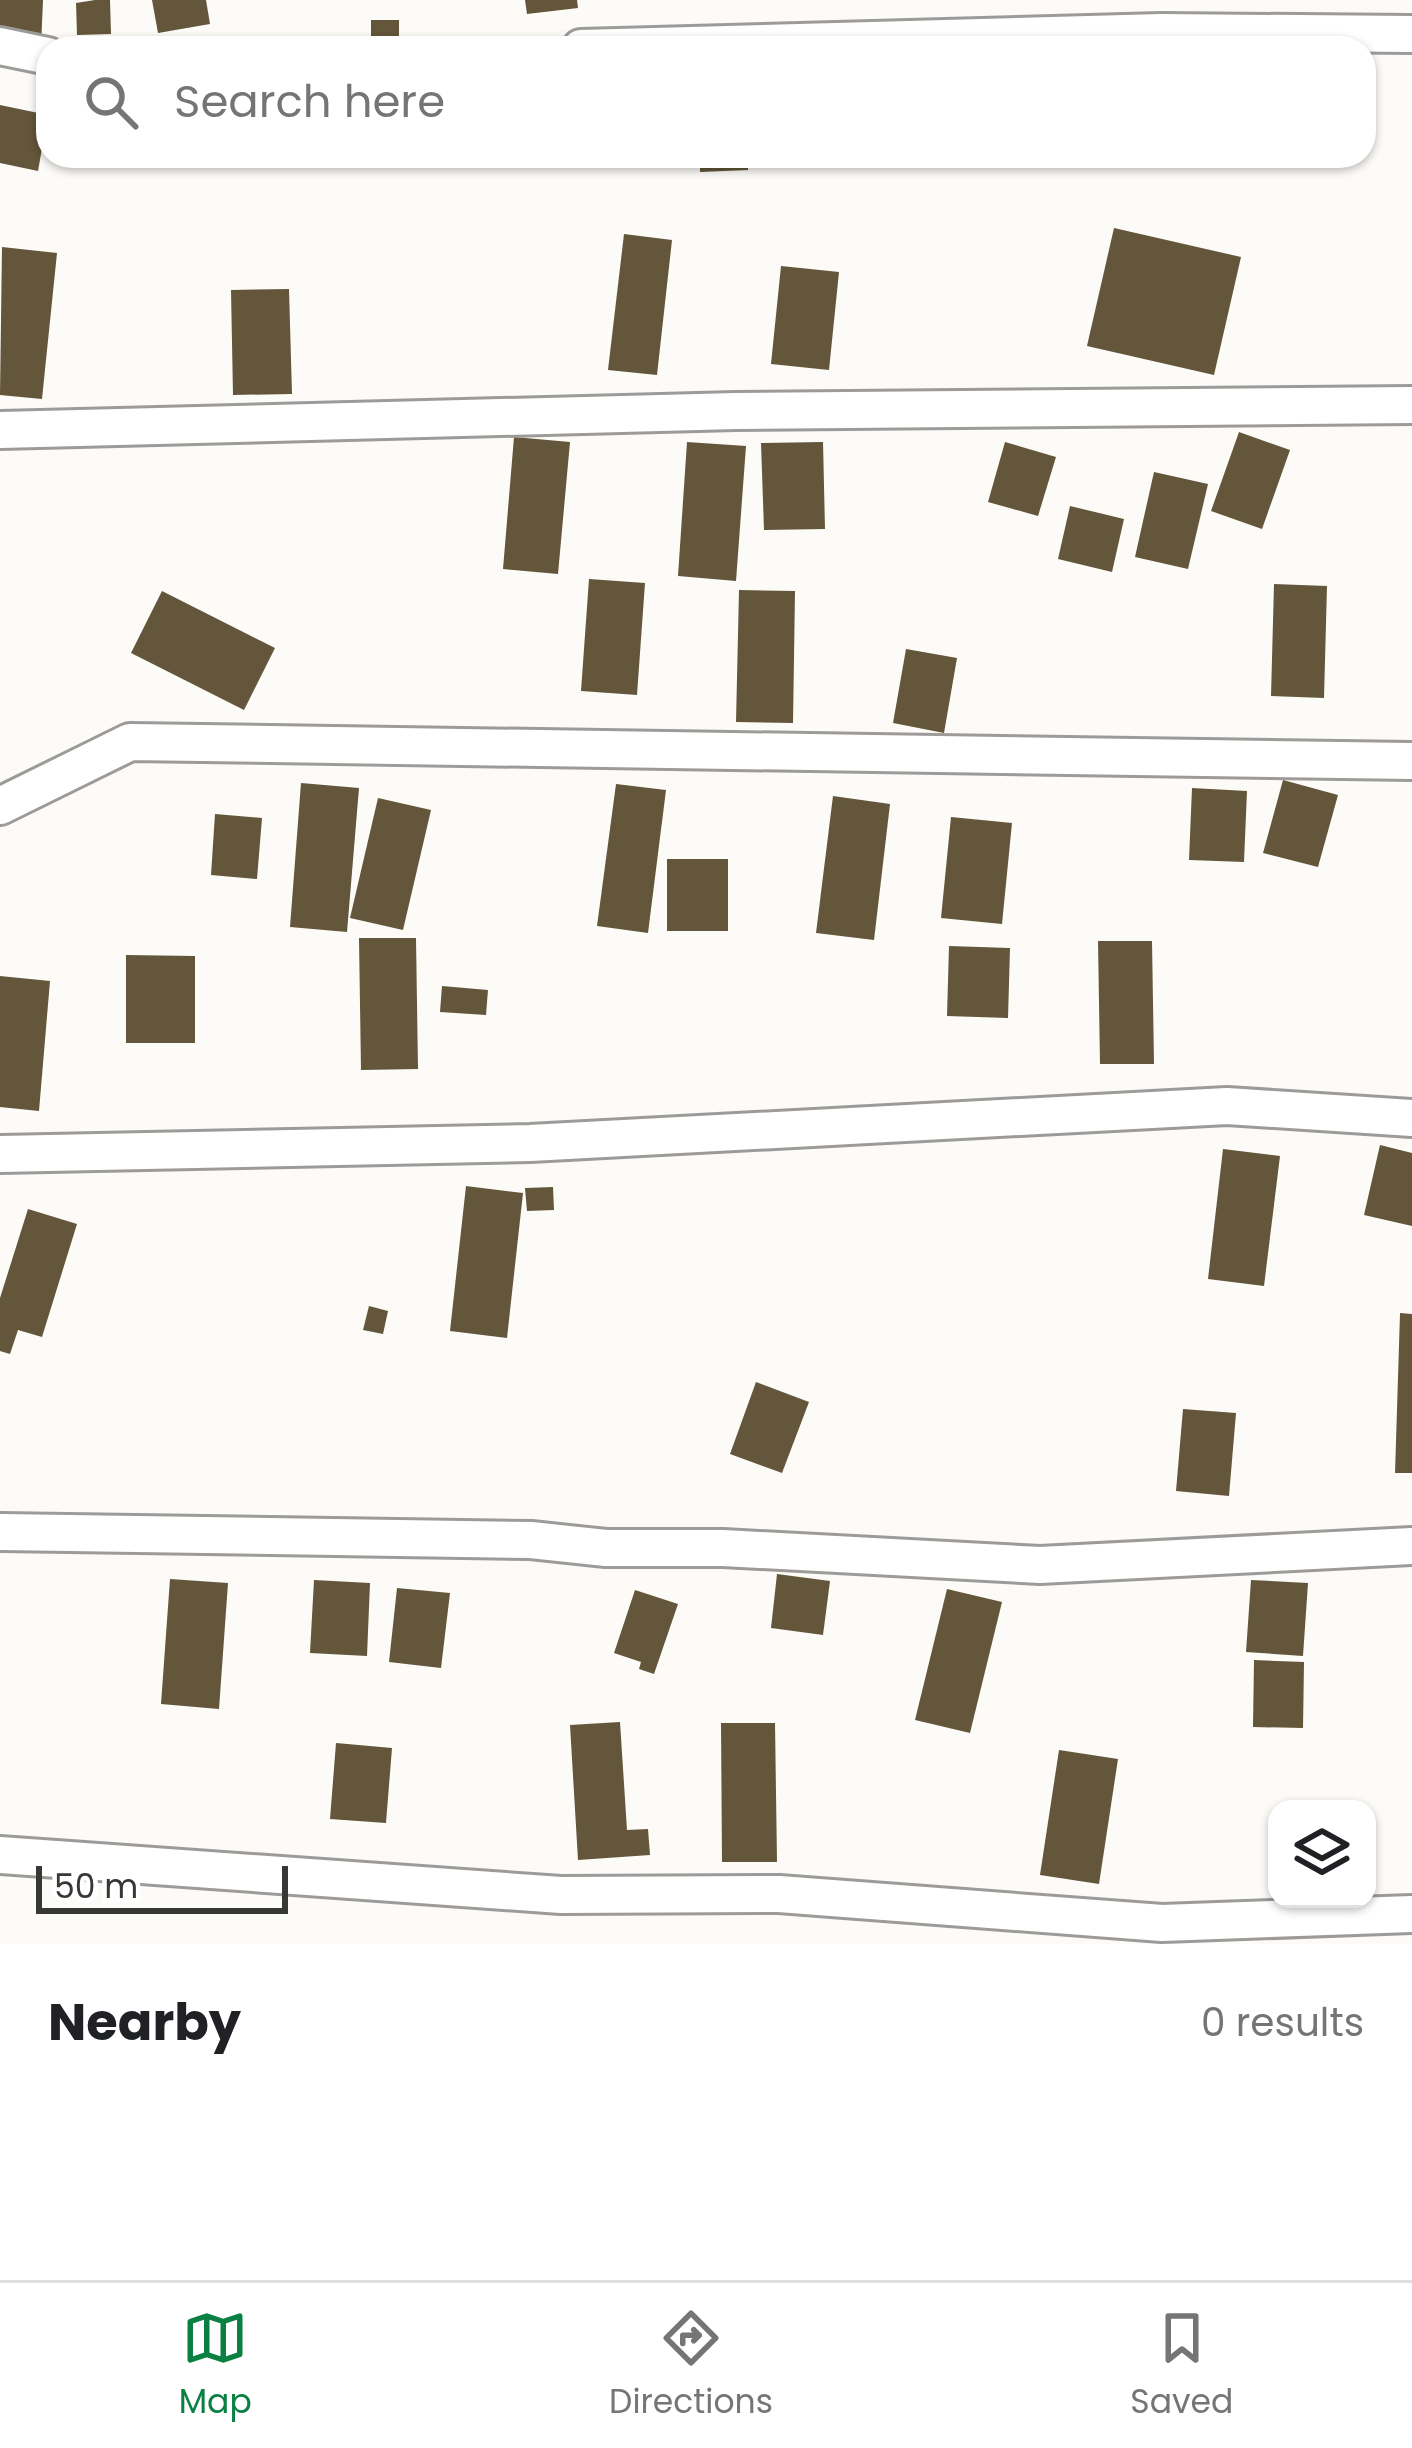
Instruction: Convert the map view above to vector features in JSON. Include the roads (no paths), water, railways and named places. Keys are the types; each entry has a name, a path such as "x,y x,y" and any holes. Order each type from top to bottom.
{"street":[{"path":"1016,36 1412,34"},
{"path":"0,46 36,54"},
{"path":"0,430 736,411 1412,405"},
{"path":"0,806 130,742 1412,761"},
{"path":"0,1154 530,1143 1227,1106 1412,1118"},
{"path":"0,1532 531,1540 606,1548 723,1548 1040,1565 1412,1546"},
{"path":"0,1855 561,1895 778,1894 1162,1922 1412,1914"}]}
